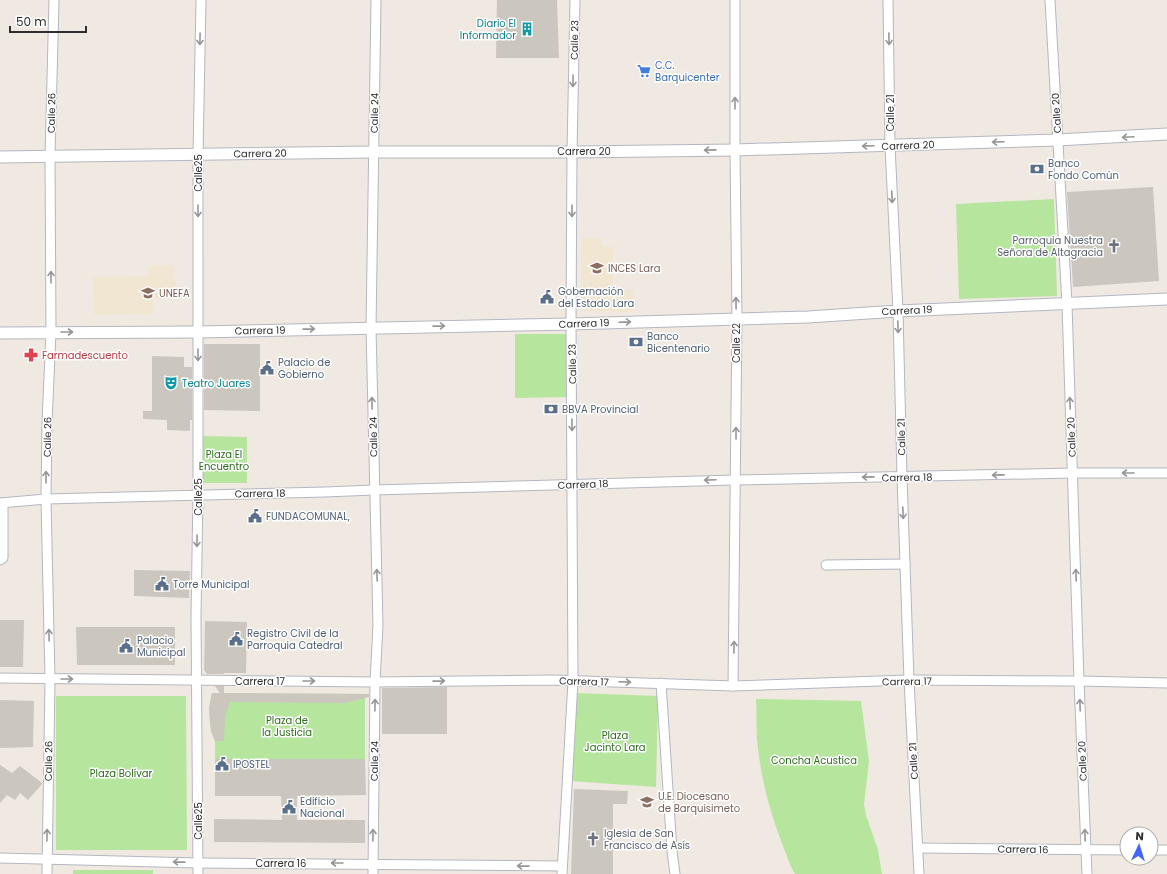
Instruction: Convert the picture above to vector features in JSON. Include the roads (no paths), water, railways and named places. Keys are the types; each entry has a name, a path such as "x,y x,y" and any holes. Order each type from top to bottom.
{"street":[{"name":"Calle 26","path":"47,874 50,679 46,499 47,423 51,332 50,156 54,0"},
{"name":"Calle25","path":"198,874 196,616 198,495 198,154 201,0"},
{"name":"Calle 24","path":"373,874 375,682 378,625 371,328 376,0"},
{"name":"Calle 23","path":"562,870 573,681 571,324 575,0"},
{"name":"Calle 22","path":"733,686 737,319 734,150 736,0"},
{"name":"Calle 21","path":"888,0 890,146 898,310 909,680 919,874"},
{"name":"Calle 20","path":"1050,0 1067,304 1079,681 1087,874"},
{"name":"Carrera 20","path":"0,157 373,152 734,150 1057,140 1167,134"},
{"name":"Carrera 19","path":"0,333 198,332 571,324 808,317 898,310 1167,299"},
{"name":"Carrera 18","path":"2,503 46,499 573,484 1072,473 1167,473"},
{"path":"0,560 3,558 2,503"},
{"path":"826,565 905,564"},
{"name":"Carrera 17","path":"0,678 375,682 554,680 733,686 909,680 1167,682"},
{"path":"662,683 672,851 675,874"},
{"name":"Carrera 16","path":"918,848 1119,850"},
{"name":"Carrera 16","path":"0,858 373,864 562,870"}],"place":[{"name":"Diario El Informador","path":"527,29"},
{"name":"C.C. Barquicenter","path":"644,71"},
{"name":"Banco Fondo Común","path":"1037,169"},
{"name":"Parroquia Nuestra Señora de Altagracia","path":"1114,246"},
{"name":"INCES Lara","path":"597,268"},
{"name":"UNEFA","path":"148,293"},
{"name":"Gobernación del Estado Lara","path":"547,297"},
{"name":"Banco Bicentenario","path":"636,342"},
{"name":"Farmadescuento","path":"31,355"},
{"name":"Palacio de Gobierno","path":"267,368"},
{"name":"Teatro Juares","path":"171,383"},
{"name":"BBVA Provincial","path":"551,409"},
{"name":"FUNDACOMUNAL,","path":"255,516"},
{"name":"Torre Municipal","path":"162,584"},
{"name":"Registro Civil de la Parroquia Catedral","path":"236,639"},
{"name":"Palacio Municipal","path":"126,646"},
{"name":"IPOSTEL","path":"222,764"},
{"name":"U.E. Diocesano de Barquisimeto","path":"647,802"},
{"name":"Edificio Nacional","path":"289,807"},
{"name":"Iglesia de San Francisco de Asís","path":"593,839"}],"park label":[{"name":"Plaza El Encuentro","path":"224,460"},
{"name":"Plaza de la Justicia","path":"287,726"},
{"name":"Plaza Jacinto Lara","path":"615,740"},
{"name":"Concha Acustica","path":"814,760"},
{"name":"Plaza Bolívar","path":"121,773"}]}
